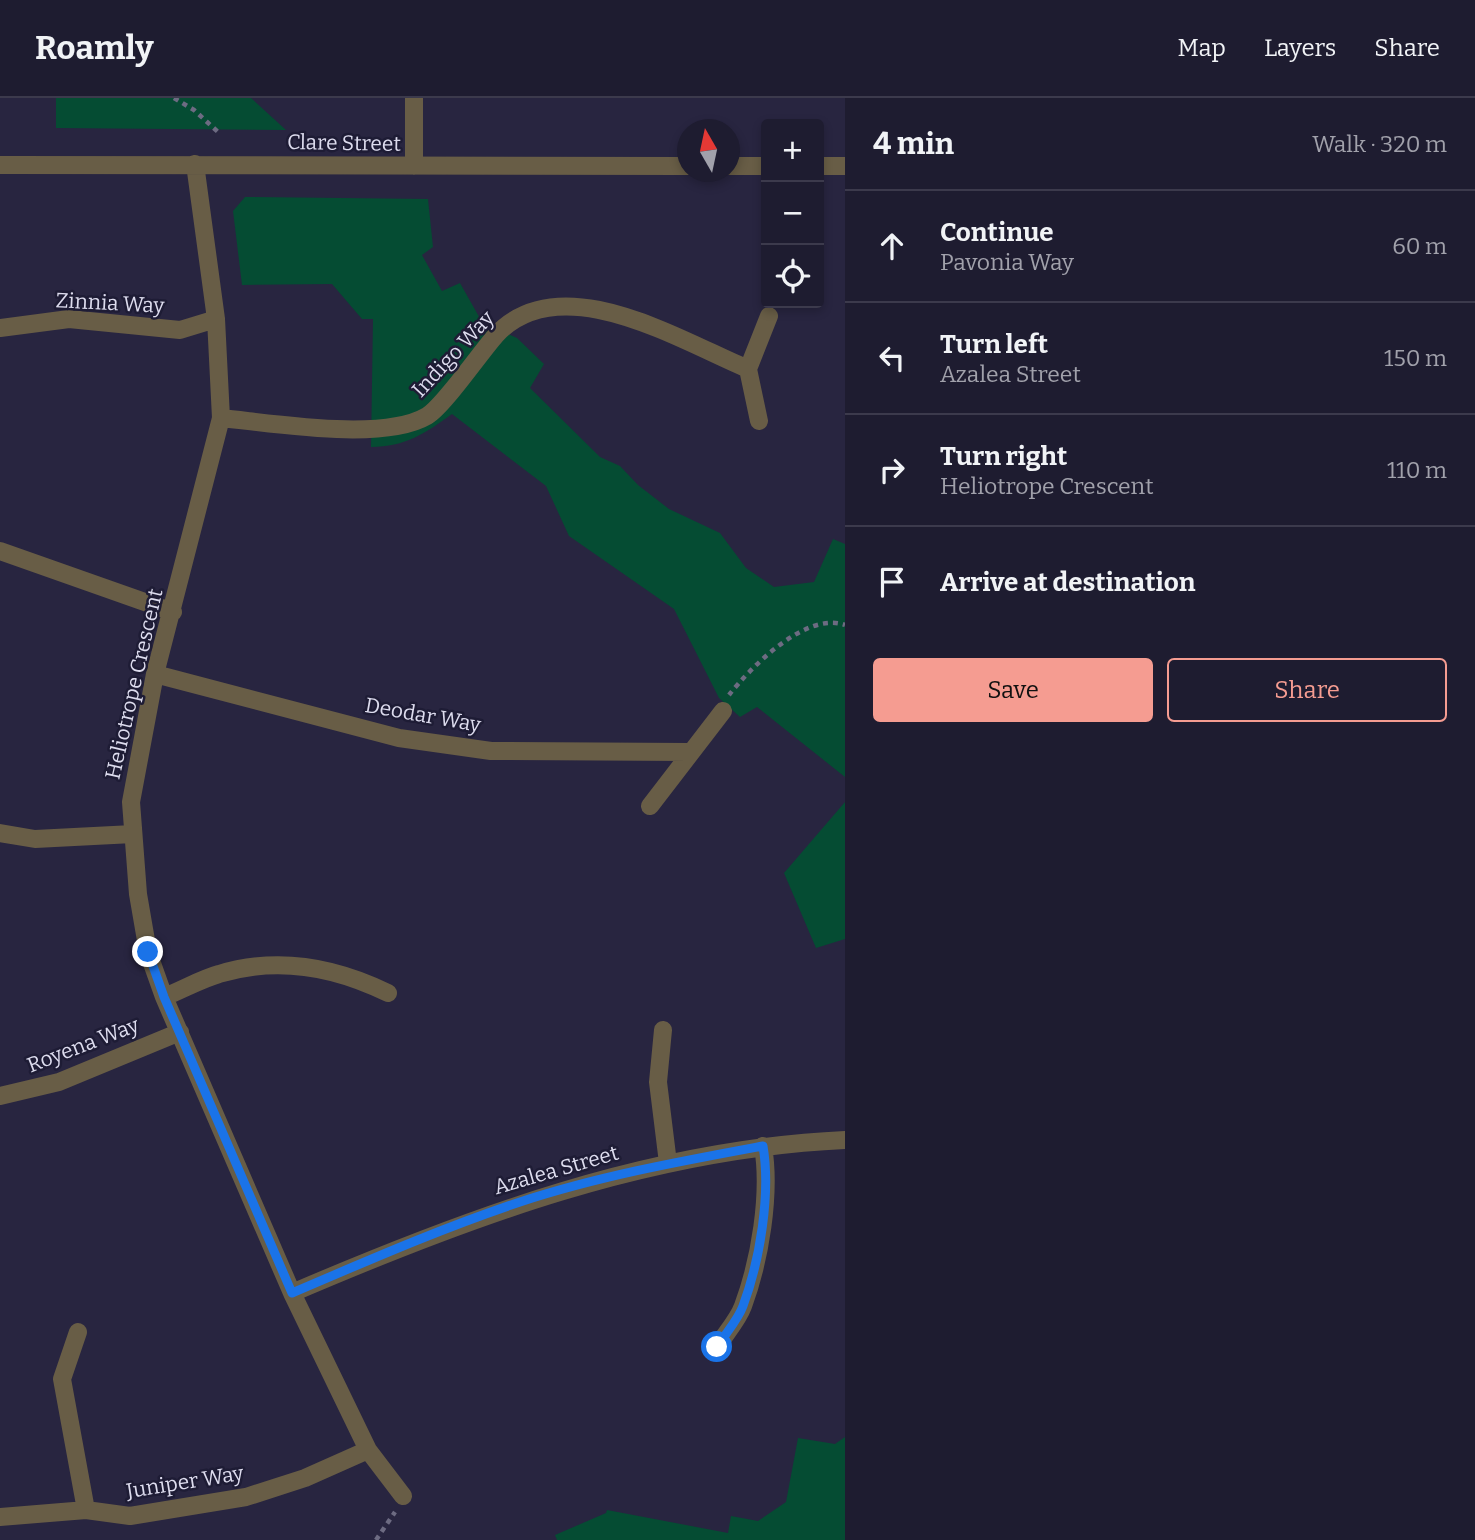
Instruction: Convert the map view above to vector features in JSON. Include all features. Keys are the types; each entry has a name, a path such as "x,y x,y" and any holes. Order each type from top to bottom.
{"street":[{"path":"414,98 414,166"},
{"name":"Heliotrope Crescent","path":"195,164 216,319 221,418 155,674 131,802 138,894 148,952 164,997 292,1293 368,1450 403,1496"},
{"name":"Clare Street","path":"0,165 677,166"},
{"path":"740,166 761,166"},
{"path":"824,166 845,166"},
{"name":"Indigo Way","path":"221,418 390,429 428,416 498,333 526,313 566,305 615,313 748,369"},
{"path":"759,421 748,369 769,316"},
{"name":"Zinnia Way","path":"0,328 69,319 180,330 216,319"},
{"path":"0,551 173,612"},
{"name":"Deodar Way","path":"155,674 399,738 491,751 689,752"},
{"path":"650,806 723,711"},
{"path":"0,833 35,839 133,834"},
{"path":"164,997 219,974 285,965 321,968 351,976 387,993"},
{"path":"663,1030 658,1082 668,1163"},
{"name":"Royena Way","path":"0,1096 59,1082 180,1032"},
{"name":"Azalea Street","path":"292,1293 417,1239 521,1202 668,1163 763,1146 845,1140"},
{"path":"717,1347 743,1308 753,1265 764,1214 767,1170 763,1146"},
{"path":"78,1332 62,1379 86,1510"},
{"name":"Juniper Way","path":"0,1517 86,1510 130,1516 246,1497 305,1478 368,1450"}],"path":[{"path":"175,98 194,110 218,132"},
{"path":"723,711 738,684 772,650 788,639 826,622 845,625"},
{"path":"376,1540 403,1496"}],"green space":[{"path":"56,98 251,98 286,130 56,128"},
{"path":"245,197 428,199 433,247 422,255 442,291 460,283 482,322 517,338 544,364 530,388 600,457 620,466 638,485 669,509 720,533 746,568 774,587 814,582 833,539 845,544 845,777 757,707 740,717 719,698 674,609 569,536 546,486 452,414 405,442 371,447 373,319 362,319 332,284 242,285 233,211"},
{"path":"845,802 845,939 816,948 784,873"},
{"path":"845,1437 845,1540 557,1540 555,1535 606,1513 607,1510 728,1533 731,1516 758,1521 786,1502 798,1438 835,1444"}],"route":[{"path":"148,952 164,997 292,1293 417,1239 521,1202 668,1163 763,1146 767,1170 764,1214 753,1265 743,1308 717,1347"}]}
